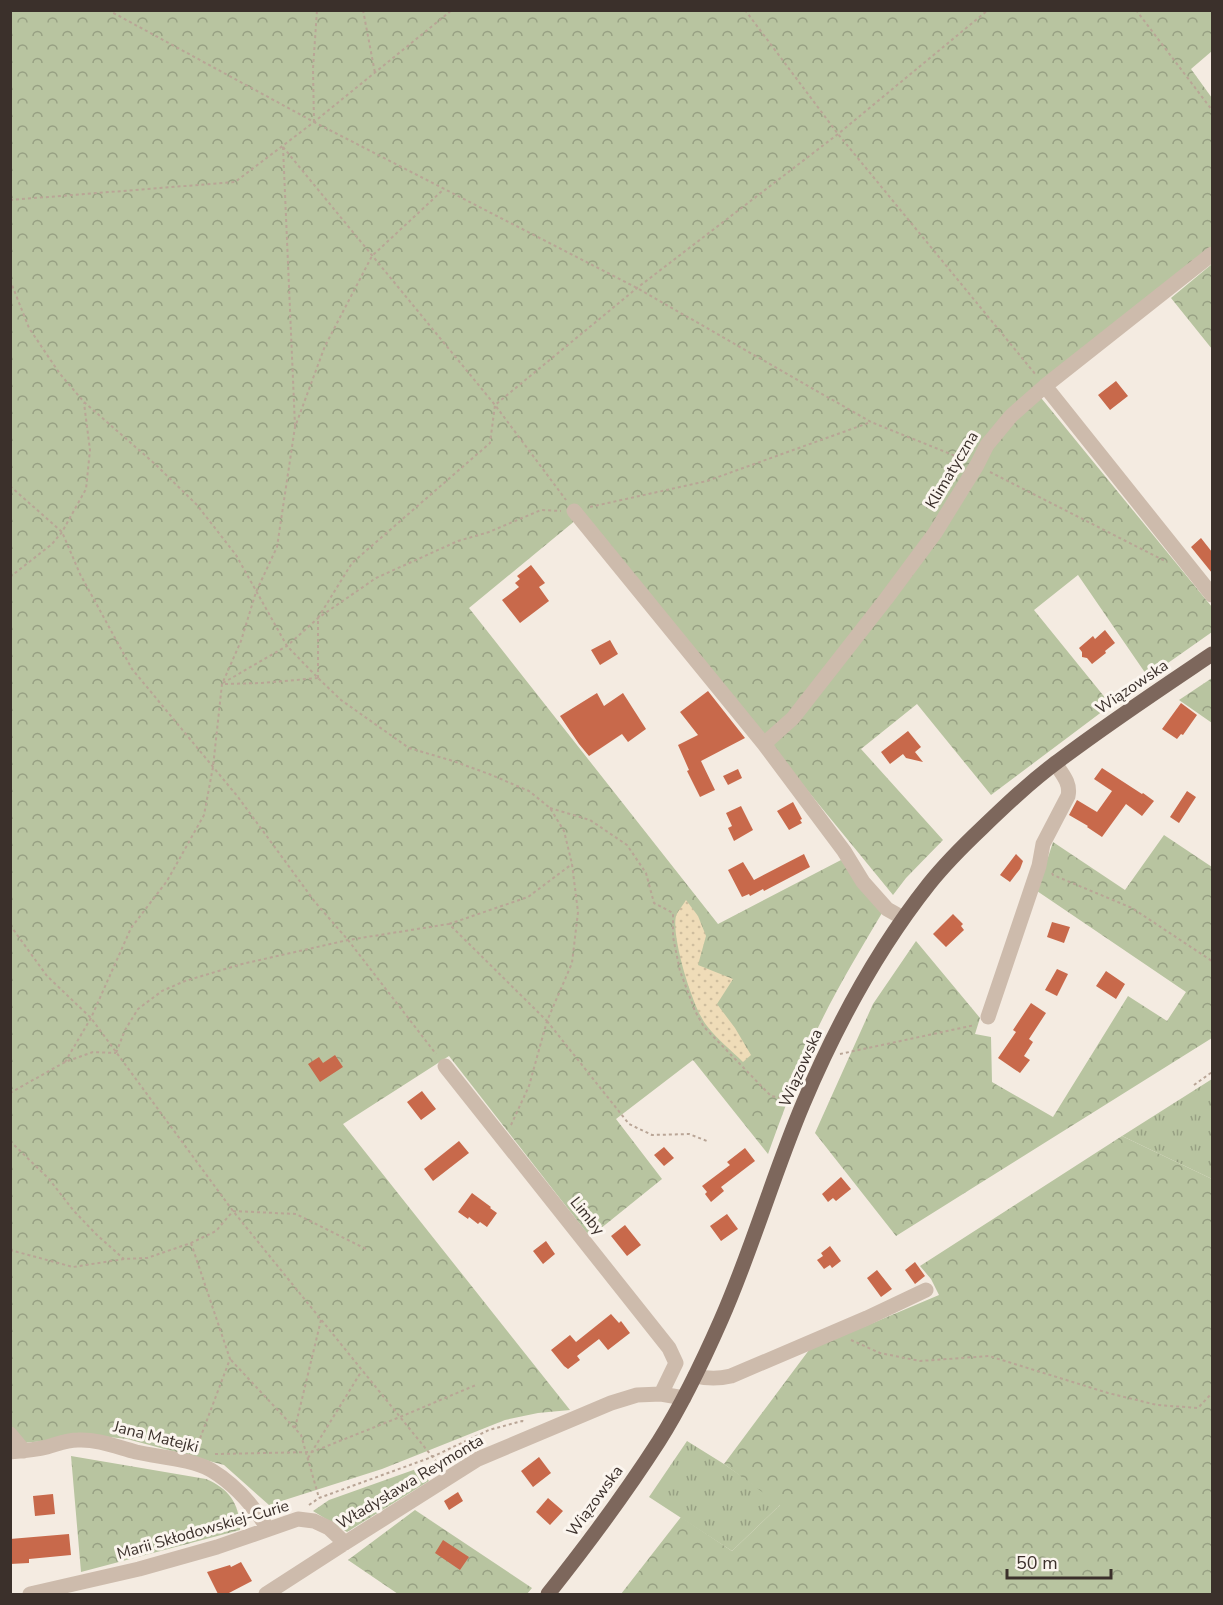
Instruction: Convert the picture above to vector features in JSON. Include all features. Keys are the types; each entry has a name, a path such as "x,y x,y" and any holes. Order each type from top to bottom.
{"main road":[{"name":"Wiązowska","path":"548,1594 632,1482 684,1398 722,1319 802,1106 825,1054 876,958 903,918 930,882 963,846 1055,763 1212,654"}],"street":[{"name":"Klimatyczna","path":"764,744 793,718 886,599 935,533 987,445 1011,416 1045,386 1212,254"},
{"path":"1045,386 1212,595"},
{"path":"574,511 764,744 844,851 863,882 887,909 903,918"},
{"path":"988,1017 1039,866 1043,844 1070,790 1055,763"},
{"name":"Limby","path":"445,1066 669,1348 676,1363 661,1394"},
{"path":"695,1376 717,1380 731,1376 867,1318 926,1290"},
{"name":"Władysława Reymonta","path":"266,1594 478,1458 611,1403 637,1395 661,1394 684,1398"},
{"path":"10,1434 17,1451"},
{"name":"Jana Matejki","path":"17,1451 46,1447 59,1442 96,1441 190,1463 210,1470 242,1493 268,1529"},
{"name":"Marii Skłodowskiej-Curie","path":"30,1594 139,1569 206,1550 298,1519 314,1521 329,1528 345,1543"}],"path":[{"path":"108,10 314,122 637,288 871,422 976,465 1168,562"},
{"path":"314,122 313,69 317,10"},
{"path":"363,10 375,73"},
{"path":"10,200 235,182 283,147 452,10"},
{"path":"745,10 838,134 1045,386"},
{"path":"318,678 318,618 352,563 490,443 495,405 637,288 838,134 988,10"},
{"path":"1136,10 1212,110"},
{"path":"283,147 495,405 574,511"},
{"path":"65,1062 91,1018 131,928 167,881 204,815 213,766 222,684 242,641 256,592 277,548 295,428 283,147"},
{"path":"295,428 325,346 372,256 444,189"},
{"path":"10,280 29,328 60,374 84,402 155,464 197,505 236,555 287,646 318,678 341,700 409,748 453,761 529,791 550,808 564,831 572,864 578,912 572,963 547,1020 529,1086 503,1140"},
{"path":"10,577 52,544 62,532 86,489 90,450 84,402"},
{"path":"222,684 287,646 318,618 376,578 458,541 489,532 541,510 574,511 706,481 871,422"},
{"path":"10,486 62,532 80,574 132,669 238,797 315,902 348,939 445,1066"},
{"path":"222,684 318,678"},
{"path":"550,808 590,820 627,845 646,873 654,903 673,913 673,937 680,971 694,1011 704,1027 771,1096 792,1099"},
{"path":"1043,844 1053,875 1132,908 1212,961"},
{"path":"116,1053 124,1030 138,1009 162,991 185,981 233,966 348,939 449,924 528,897 572,864"},
{"path":"449,924 547,1020 628,1124 652,1135 689,1134 707,1142"},
{"path":"10,925 47,976 91,1018 233,1211 449,1477"},
{"path":"825,1054 844,1054 973,1026 988,1017"},
{"path":"10,1093 65,1062 93,1052 116,1053"},
{"path":"1194,1085 1212,1072"},
{"path":"10,1141 49,1179 73,1210 96,1234 124,1259"},
{"path":"10,1250 73,1267 147,1258 216,1231 233,1211"},
{"path":"233,1211 296,1214 368,1250"},
{"path":"190,1243 230,1359 301,1435 319,1498"},
{"path":"295,1428 321,1320"},
{"path":"833,1332 879,1353 920,1361 989,1356 1108,1394 1157,1405 1197,1408 1212,1393"},
{"path":"190,1463 230,1359"},
{"path":"308,1458 362,1371"},
{"path":"216,1454 312,1452 476,1384"},
{"path":"298,1519 305,1508 319,1498 432,1457 489,1431 522,1421 552,1429"}],"green space":[{"path":"10,11 1212,11 1212,51 1191,69 1212,98 1212,247 1033,388 1212,607 1212,632 1148,677 1078,575 1034,610 1111,705 991,795 917,704 861,749 943,840 906,878 893,895 582,515 469,608 718,924 841,860 882,913 817,1030 798,1073 768,1154 693,1060 616,1119 662,1179 590,1237 449,1056 343,1124 570,1410 538,1413 505,1420 382,1469 269,1505 224,1465 127,1439 74,1433 45,1441 22,1443 11,1430"},
{"path":"1212,264 1212,349 1171,298"},
{"path":"1212,678 1212,723 1179,700"},
{"path":"1164,835 1212,867 1212,1038 896,1236 815,1133 873,1004 916,941 980,1018 975,1034 991,1037 992,1082 1053,1117 1128,996 1167,1021 1186,992 1037,891 1053,842 1125,890"},
{"path":"1212,1079 1212,1179 1122,1136"},
{"path":"1122,1136 1212,1179 1212,1594 621,1594 681,1517 732,1551 780,1505 724,1464 809,1350 939,1295 931,1279 920,1266"},
{"path":"687,1441 781,1504 732,1551 649,1497"},
{"path":"71,1456 206,1479 221,1488 232,1499 238,1513 240,1530 81,1572"},
{"path":"419,1468 429,1481 347,1532 313,1511 329,1500"},
{"path":"415,1510 532,1588 527,1594 398,1594 348,1560"}],"sand":[{"path":"686,900 698,916 706,936 698,965 733,979 717,1004 751,1055 743,1062 720,1040 701,1017 684,972 675,926 676,916"}],"building":[{"path":"1116,381 1128,396 1110,410 1098,395"},
{"path":"1201,538 1212,552 1212,573 1191,547"},
{"path":"531,565 545,583 539,587 549,601 520,623 502,600 519,587 515,583 520,579 517,576"},
{"path":"1105,630 1115,643 1092,664 1087,658 1082,657 1079,648 1093,636 1095,639"},
{"path":"610,640 618,654 600,665 591,650"},
{"path":"708,691 745,738 701,761 715,790 700,797 687,771 689,770 678,745 698,735 680,712"},
{"path":"597,693 604,706 623,693 646,729 628,742 622,734 589,756 560,716"},
{"path":"1181,703 1197,715 1183,735 1181,734 1177,739 1162,729"},
{"path":"908,731 921,747 915,752 923,762 906,758 903,754 890,764 881,752"},
{"path":"1102,768 1154,801 1142,816 1126,804 1102,837 1069,815 1077,800 1097,812 1112,791 1094,779"},
{"path":"738,769 742,778 728,785 723,776"},
{"path":"1187,791 1196,797 1179,823 1170,817"},
{"path":"793,802 802,823 789,830 777,811"},
{"path":"741,806 753,830 734,841 728,828 732,826 726,813"},
{"path":"804,854 810,867 750,896 749,894 742,897 728,870 743,862 754,880"},
{"path":"1016,854 1023,861 1010,882 1000,875"},
{"path":"953,914 963,924 961,926 964,930 946,947 933,934"},
{"path":"1052,922 1070,927 1064,943 1047,937"},
{"path":"1057,969 1068,974 1057,996 1045,990"},
{"path":"1106,971 1125,984 1116,999 1096,986"},
{"path":"1031,1003 1046,1013 1029,1039 1033,1042 1024,1056 1030,1060 1020,1073 998,1058 1016,1032 1013,1030"},
{"path":"335,1055 343,1067 320,1082 308,1064 319,1057 323,1063"},
{"path":"422,1091 436,1109 421,1120 407,1102"},
{"path":"459,1141 469,1153 433,1181 424,1169"},
{"path":"664,1147 674,1158 664,1166 654,1155"},
{"path":"745,1148 755,1161 721,1187 724,1191 711,1202 702,1186 730,1165 727,1162"},
{"path":"841,1177 851,1189 836,1201 833,1198 828,1202 822,1194"},
{"path":"472,1193 497,1213 487,1227 458,1212"},
{"path":"727,1214 738,1229 721,1241 710,1226"},
{"path":"625,1225 641,1245 627,1256 611,1236"},
{"path":"546,1241 555,1254 543,1264 533,1251"},
{"path":"830,1246 841,1261 832,1268 830,1265 824,1269 817,1260 823,1256 821,1253"},
{"path":"915,1262 925,1276 915,1284 905,1270"},
{"path":"877,1270 892,1289 881,1297 867,1278"},
{"path":"611,1314 619,1323 621,1321 630,1333 608,1350 599,1339 577,1356 580,1360 568,1369 564,1366 551,1350 570,1335 576,1342"},
{"path":"539,1457 551,1473 533,1487 521,1471"},
{"path":"458,1492 463,1501 449,1510 444,1501"},
{"path":"53,1494 55,1514 35,1516 33,1496"},
{"path":"548,1498 563,1511 550,1525 536,1512"},
{"path":"69,1534 71,1555 29,1559 29,1563 10,1564 10,1539"},
{"path":"443,1540 469,1557 460,1570 435,1553"},
{"path":"241,1562 252,1581 227,1594 218,1594 207,1572 230,1565 231,1567"}]}
